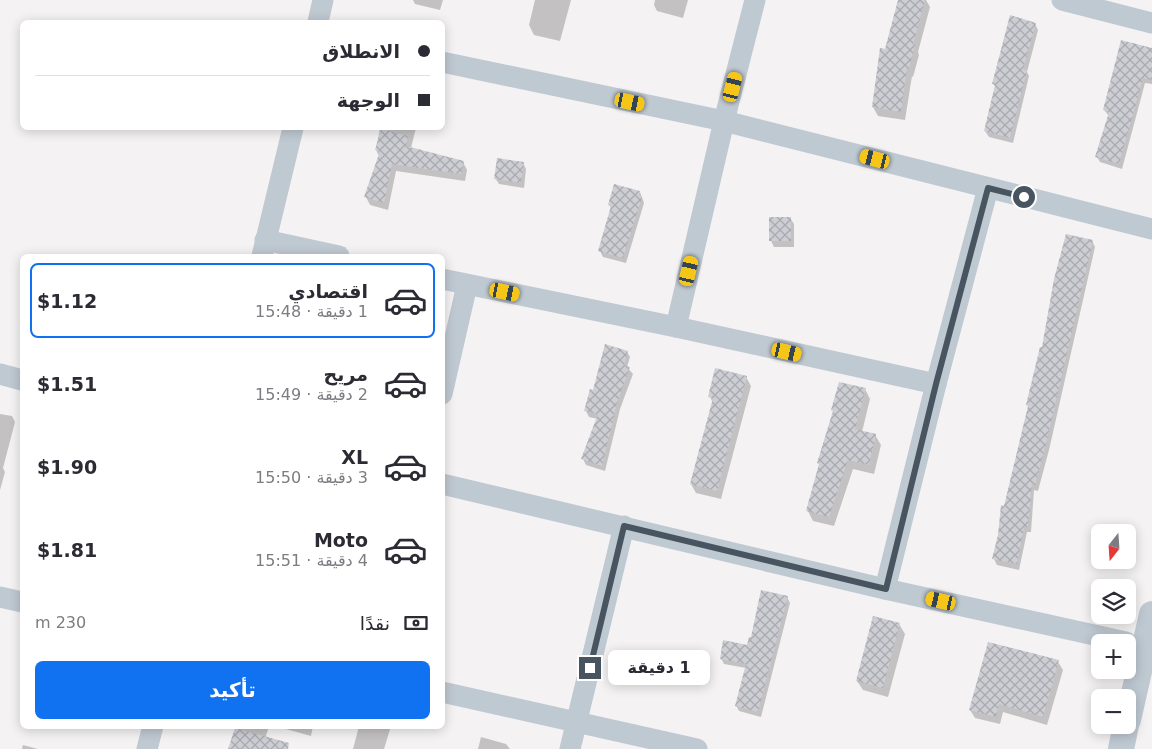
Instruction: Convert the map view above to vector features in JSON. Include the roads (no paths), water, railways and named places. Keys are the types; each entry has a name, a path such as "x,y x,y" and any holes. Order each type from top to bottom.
{"street":[{"path":"318,20 323,0"},
{"path":"676,328 724,121 755,0"},
{"path":"1062,0 1152,23"},
{"path":"445,63 724,121 1152,228"},
{"path":"292,130 264,248 320,254"},
{"path":"886,589 936,384 988,188"},
{"path":"445,280 936,384"},
{"path":"445,381 467,285"},
{"path":"0,374 20,379"},
{"path":"445,485 886,589 1091,635"},
{"path":"570,749 624,526"},
{"path":"0,597 20,602"},
{"path":"1136,639 1152,614"},
{"path":"445,693 697,749"},
{"path":"148,749 152,729"},
{"path":"1121,749 1124,734"}]}
